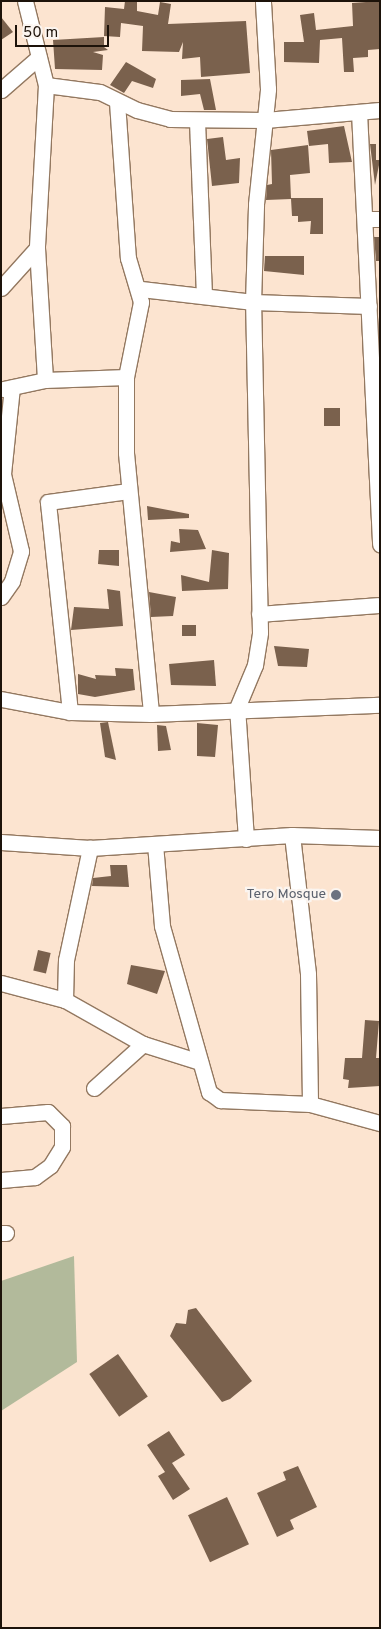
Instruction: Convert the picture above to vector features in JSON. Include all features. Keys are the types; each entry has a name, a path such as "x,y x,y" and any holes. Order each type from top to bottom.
{"street":[{"path":"25,1 46,85 37,248 45,380"},
{"path":"246,839 237,708 255,665 259,614 253,302 256,204 268,89 263,1"},
{"path":"1,90 40,57"},
{"path":"46,85 83,88 155,116 197,121 265,120 380,110"},
{"path":"117,102 128,258 140,289 140,316 126,377 128,492 150,714"},
{"path":"359,112 372,219 380,544"},
{"path":"197,121 204,294"},
{"path":"1,288 37,248"},
{"path":"140,289 204,294 253,302 373,311"},
{"path":"1,597 12,581 20,551 3,474 7,388 45,380 126,377"},
{"path":"70,712 48,502 128,492"},
{"path":"259,614 379,609"},
{"path":"1,699 70,712 150,714 237,708 380,705"},
{"path":"292,835 308,974 310,1104"},
{"path":"1,842 90,848 292,835 380,838"},
{"path":"155,844 162,926 209,1092 216,1098 310,1104 380,1123"},
{"path":"64,1000 66,960 89,869 90,848"},
{"path":"1,983 64,1000 143,1044 200,1062"},
{"path":"94,1088 143,1044"},
{"path":"1,1116 48,1112 62,1126 62,1147 50,1166 36,1177 1,1180"}],"green space":[{"path":"74,1256 77,1362 1,1411 1,1281"}],"building":[{"path":"125,1 137,1 137,11 158,15 160,2 171,4 168,24 246,21 250,73 201,77 200,57 182,59 183,42 179,52 142,51 143,26 121,23 120,37 104,36 105,7 124,9"},
{"path":"380,1 380,49 368,50 368,57 353,58 354,72 344,72 342,38 320,40 319,63 284,62 284,42 304,42 300,15 314,13 316,30 353,26 352,3"},
{"path":"1,17 13,32 1,40"},
{"path":"104,37 104,47 108,50 93,52 103,55 102,70 55,69 53,40"},
{"path":"126,62 156,79 153,88 132,81 124,93 110,85"},
{"path":"210,79 216,110 204,110 200,94 181,96 181,80"},
{"path":"344,126 352,162 329,163 328,144 309,146 307,131"},
{"path":"223,137 226,160 240,158 239,183 212,186 207,139"},
{"path":"370,144 376,144 376,160 380,160 375,185"},
{"path":"308,145 310,173 290,175 291,198 323,198 323,234 310,234 311,221 298,222 298,216 292,216 291,199 266,200 267,185 272,184 271,150"},
{"path":"374,237 380,237 380,261 376,261"},
{"path":"265,256 304,256 304,275 264,271"},
{"path":"324,408 340,408 340,426 324,426"},
{"path":"147,506 189,514 189,518 148,520"},
{"path":"179,529 198,530 206,549 170,552 171,541 180,543"},
{"path":"99,550 119,550 119,566 98,564"},
{"path":"212,550 229,553 228,589 182,591 181,575 209,582"},
{"path":"107,589 120,591 123,626 71,630 74,607 109,609"},
{"path":"149,592 176,597 173,616 151,617"},
{"path":"182,625 196,625 196,636 182,636"},
{"path":"274,646 309,649 307,667 278,666"},
{"path":"214,660 216,686 171,685 169,664"},
{"path":"115,668 133,669 135,690 95,697 78,694 78,674 96,679 95,675 116,676"},
{"path":"108,722 116,760 105,757 100,723"},
{"path":"197,723 218,725 215,757 197,756"},
{"path":"157,725 166,726 171,750 158,751"},
{"path":"110,865 127,865 129,887 92,886 93,878 111,876"},
{"path":"38,950 51,953 46,973 33,970"},
{"path":"131,965 165,971 157,994 127,984"},
{"path":"365,1020 379,1021 376,1058 380,1058 380,1086 348,1088 349,1080 343,1079 345,1058 362,1058"},
{"path":"196,1308 252,1381 230,1399 222,1402 170,1336 176,1323 186,1324 188,1310"},
{"path":"118,1354 148,1397 119,1417 89,1374"},
{"path":"169,1431 185,1455 172,1463 190,1489 173,1500 158,1476 165,1472 147,1445"},
{"path":"298,1466 317,1507 290,1520 294,1529 277,1537 257,1493 286,1480 283,1472"},
{"path":"227,1497 249,1544 210,1562 188,1515"}],"place":[{"name":"Tero Mosque","path":"336,895"}]}
